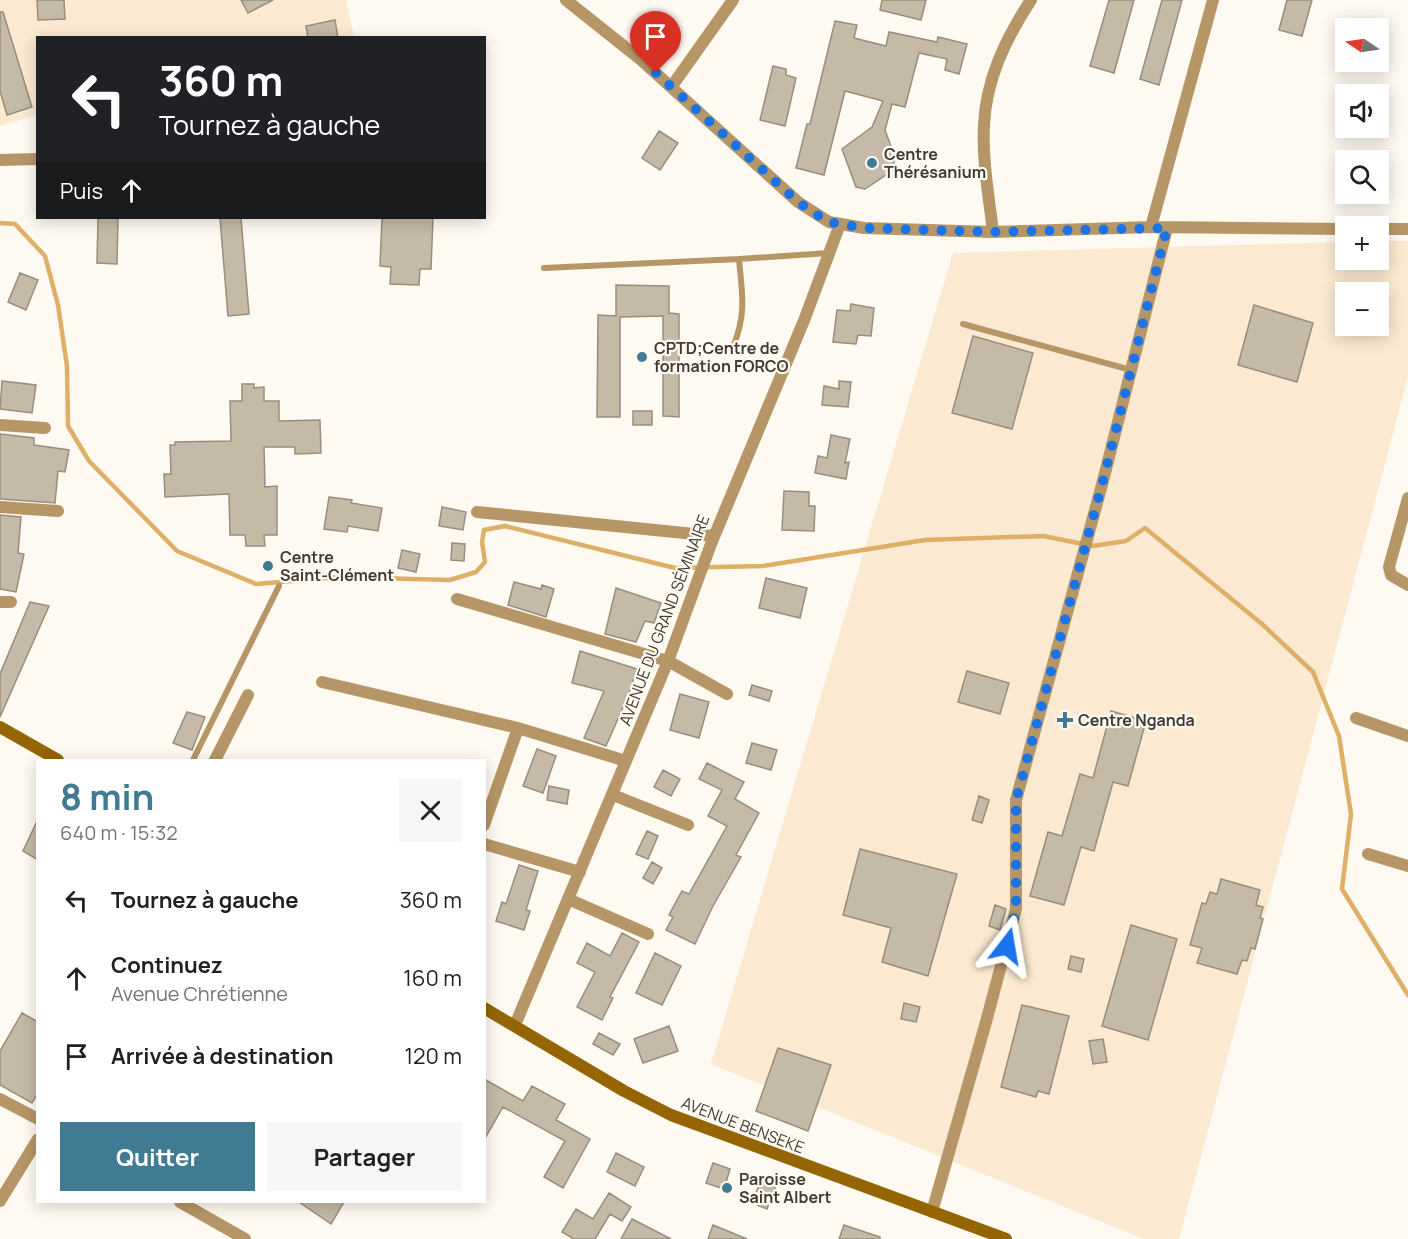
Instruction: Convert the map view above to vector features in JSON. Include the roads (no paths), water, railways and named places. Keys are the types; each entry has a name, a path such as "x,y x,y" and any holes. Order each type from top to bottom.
{"street":[{"path":"672,86 733,0"},
{"path":"993,232 984,140 987,101 999,57 1012,30 1031,0"},
{"path":"1151,227 1213,0"},
{"path":"572,2 672,86 798,202 828,222 864,228 993,232 1151,227 1335,229"},
{"path":"0,160 36,159"},
{"name":"AVENUE DU GRAND SÉMINAIRE","path":"515,1025 668,661 712,540 805,318 840,224"},
{"path":"932,1212 1012,928 1017,896 1016,800 1083,554 1167,228"},
{"path":"1389,229 1408,229"},
{"path":"0,425 45,428"},
{"path":"1408,498 1389,567 1392,575 1408,585"},
{"path":"0,507 58,511"},
{"path":"477,512 712,540"},
{"path":"457,599 668,661 727,694"},
{"path":"322,682 518,729 626,761"},
{"path":"216,759 248,695"},
{"path":"1356,718 1408,736"},
{"path":"0,727 56,759"},
{"path":"486,819 518,729"},
{"path":"613,795 688,825"},
{"path":"486,845 580,872"},
{"path":"1368,854 1408,866"},
{"path":"568,899 648,934"},
{"name":"AVENUE BENSEKE","path":"486,1009 624,1091 670,1115 1006,1239"},
{"path":"0,1099 36,1118"},
{"path":"0,1201 36,1142"},
{"path":"182,1203 244,1239"}],"lane":[{"path":"544,268 740,259 830,252"},
{"path":"733,347 744,312 740,259"},
{"path":"963,324 1131,370"},
{"path":"193,759 279,586"}],"waterway":[{"path":"0,223 15,224 45,256 58,305 67,366 68,426 89,461 177,551 256,584 340,577 450,580 476,572 485,562 482,542 484,530 505,526 675,568 763,566 925,540 1043,536 1093,546 1126,541 1145,528 1262,624 1313,672 1339,736 1351,814 1342,889 1408,995"}],"place":[{"name":"Centre Thérésanium","path":"872,163"},
{"name":"CPTD;Centre de formation FORCO","path":"642,357"},
{"name":"Centre Saint-Clément","path":"268,566"},
{"name":"Centre Nganda","path":"1065,720"},
{"name":"Paroisse Saint Albert","path":"727,1188"}]}
